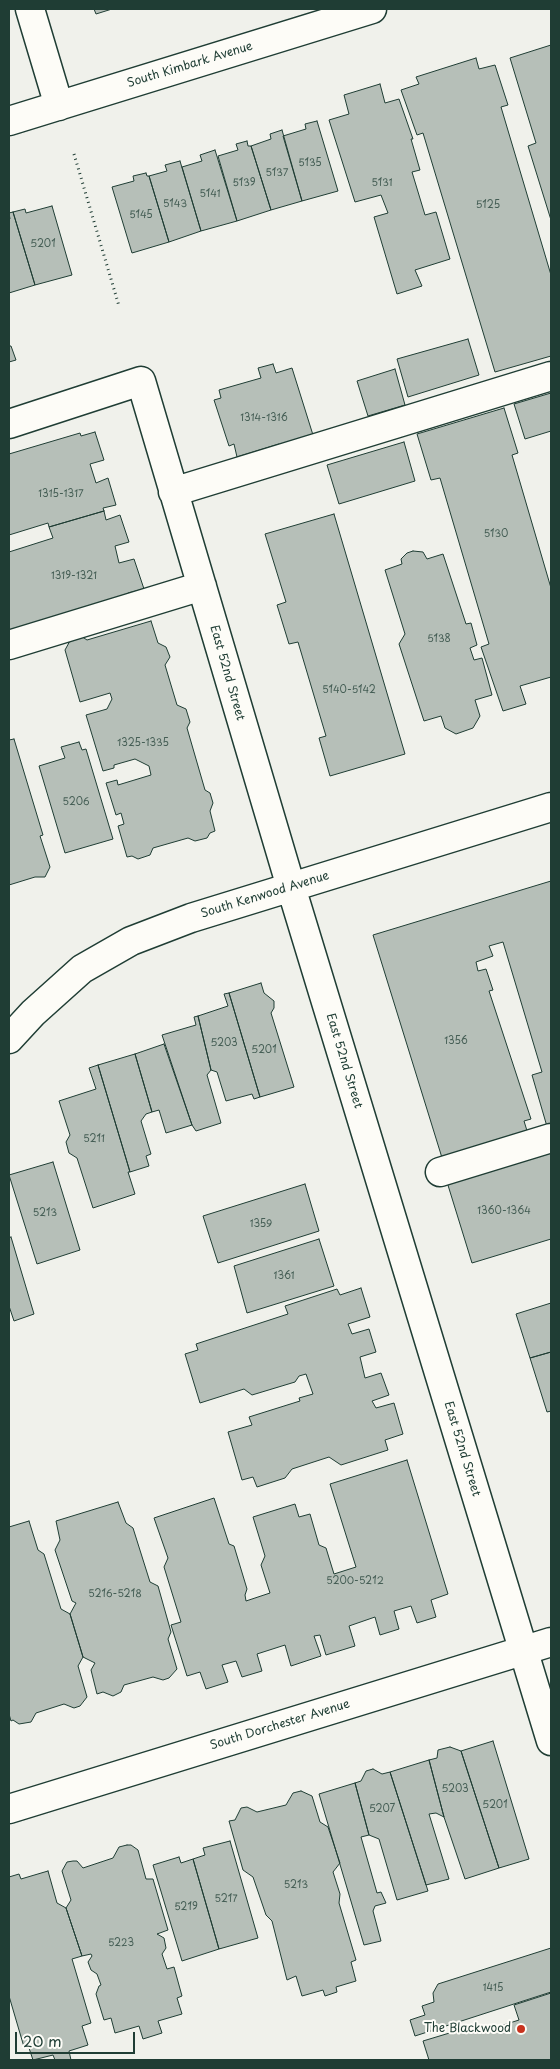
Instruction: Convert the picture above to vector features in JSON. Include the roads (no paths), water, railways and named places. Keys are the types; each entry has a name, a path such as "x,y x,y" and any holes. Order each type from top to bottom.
{"street":[{"path":"30,9 59,106"},
{"name":"South Kimbark Avenue","path":"9,121 372,9"},
{"path":"173,492 551,376"},
{"name":"East 52nd Street","path":"9,424 141,381 291,887 551,1741"},
{"path":"9,646 202,586"},
{"name":"South Kenwood Avenue","path":"9,1039 33,1013 82,969 131,941 191,918 551,807"},
{"path":"440,1172 551,1138"},
{"name":"South Dorchester Avenue","path":"9,1809 551,1642"}],"place":[{"name":"The Blackwood","path":"521,2029"}]}
